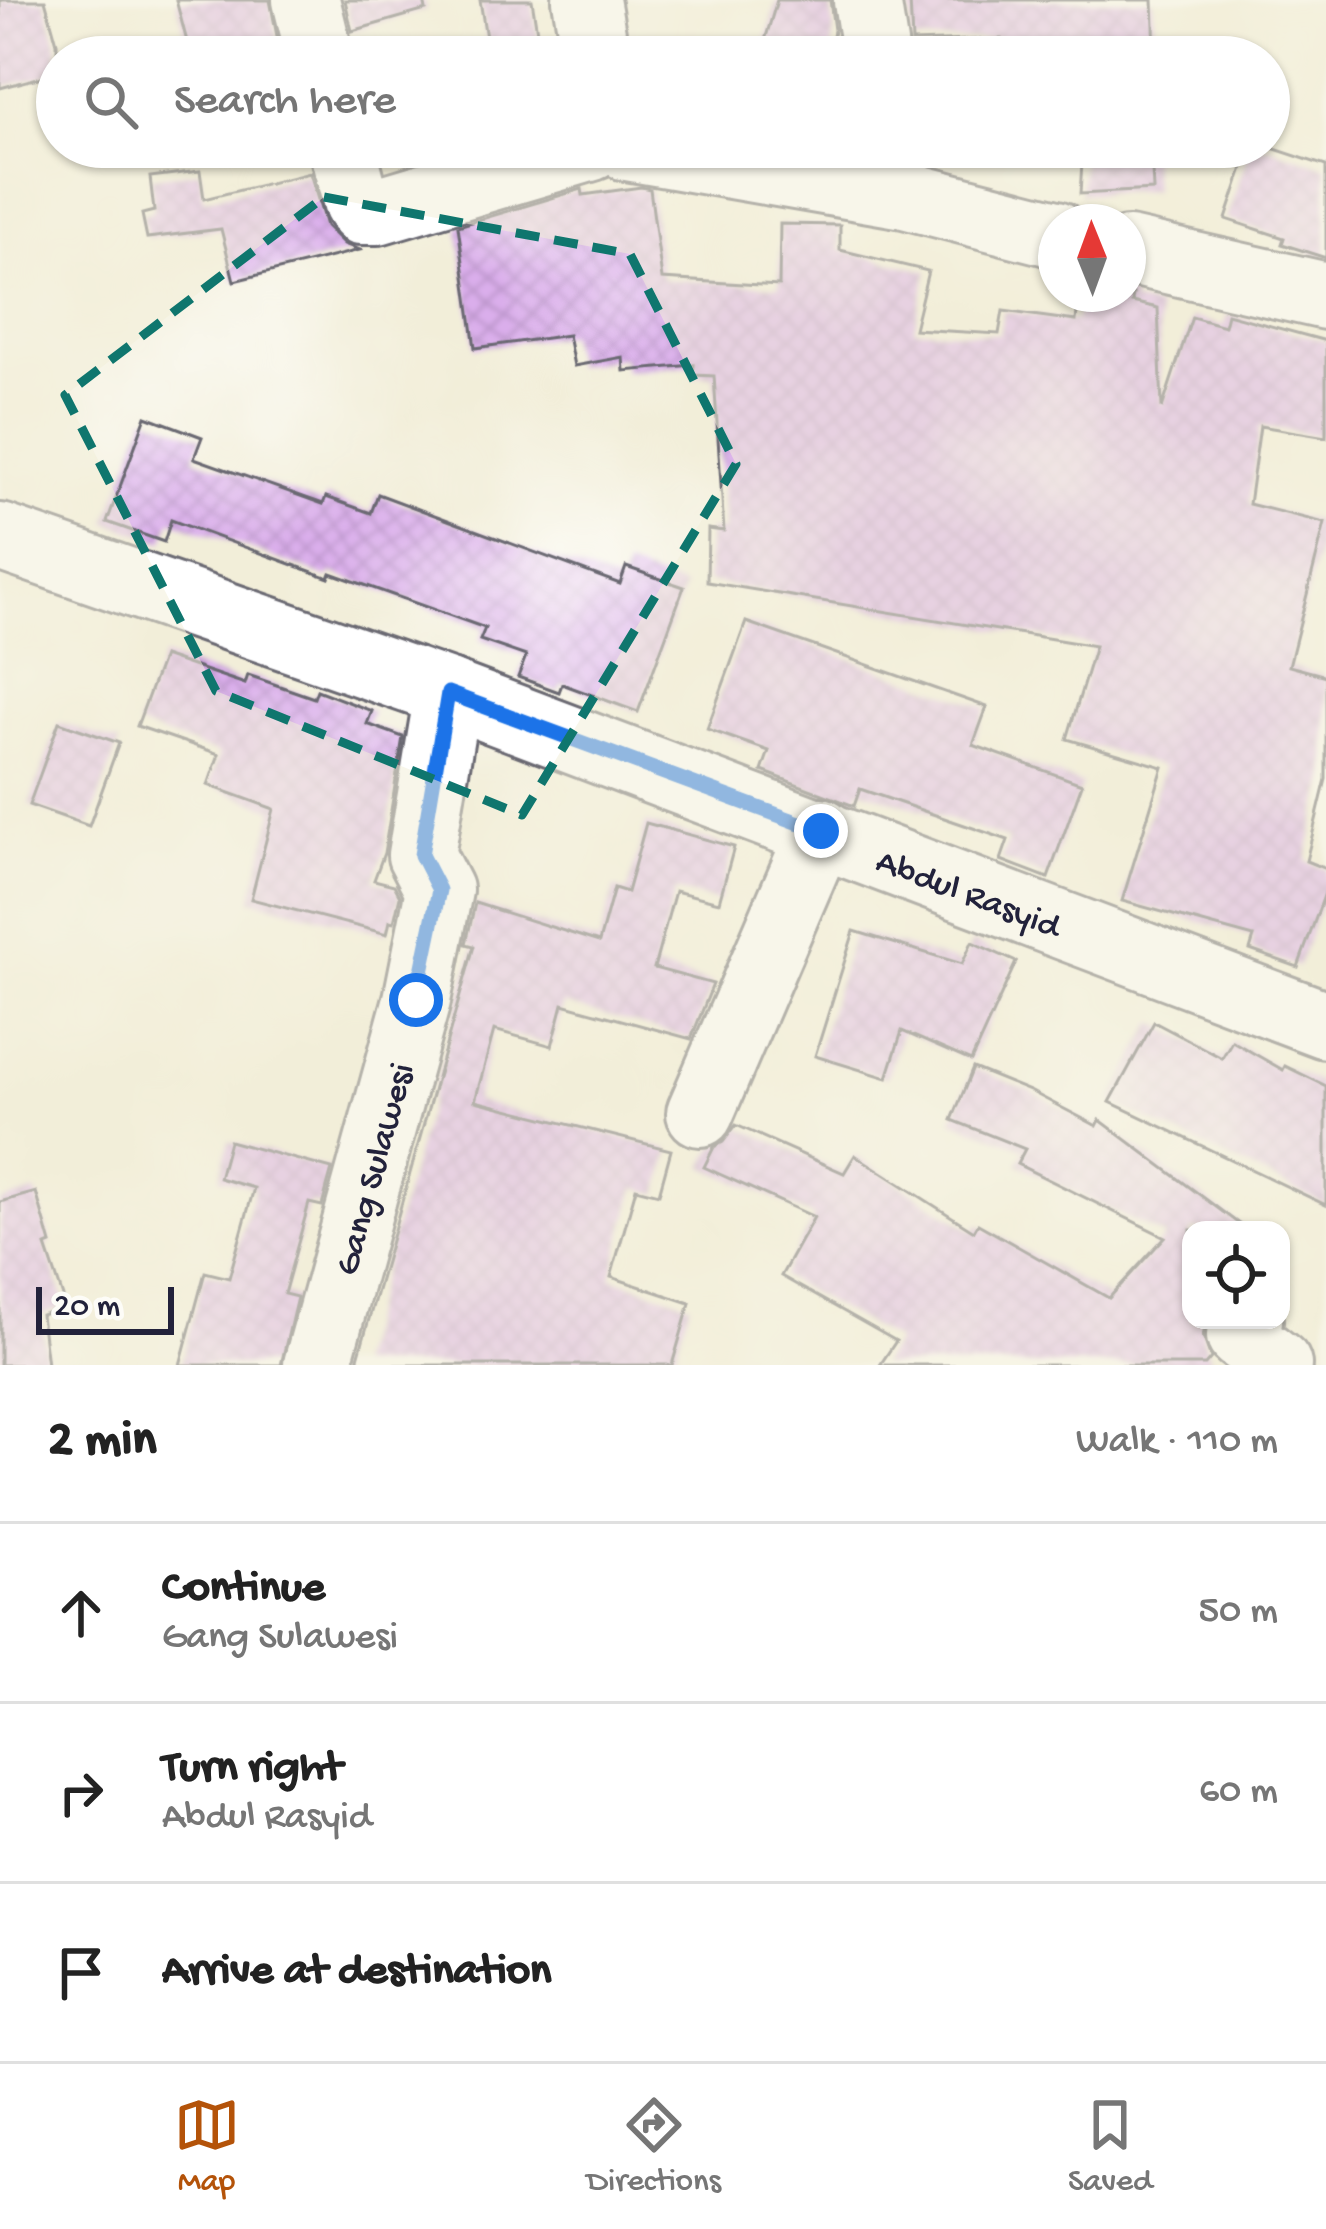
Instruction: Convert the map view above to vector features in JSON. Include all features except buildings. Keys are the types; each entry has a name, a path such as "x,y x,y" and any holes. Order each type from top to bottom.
{"street":[{"path":"306,0 315,36"},
{"path":"586,0 592,36"},
{"path":"867,0 873,36"},
{"path":"348,168 357,204 362,211 377,211 521,168"},
{"path":"866,168 900,171 1038,227"},
{"path":"1146,255 1326,296"},
{"name":"Abdul Rasyid","path":"0,537 448,693 1326,1025"},
{"name":"Gang Sulawesi","path":"317,1365 416,1000 439,890 421,855 448,693"},
{"path":"700,1113 821,831"}],"highlighted area":[{"path":"324,197 630,254 736,464 522,815 216,691 65,395"}],"route":[{"path":"416,1000 439,890 421,855 448,693 821,831"}]}
